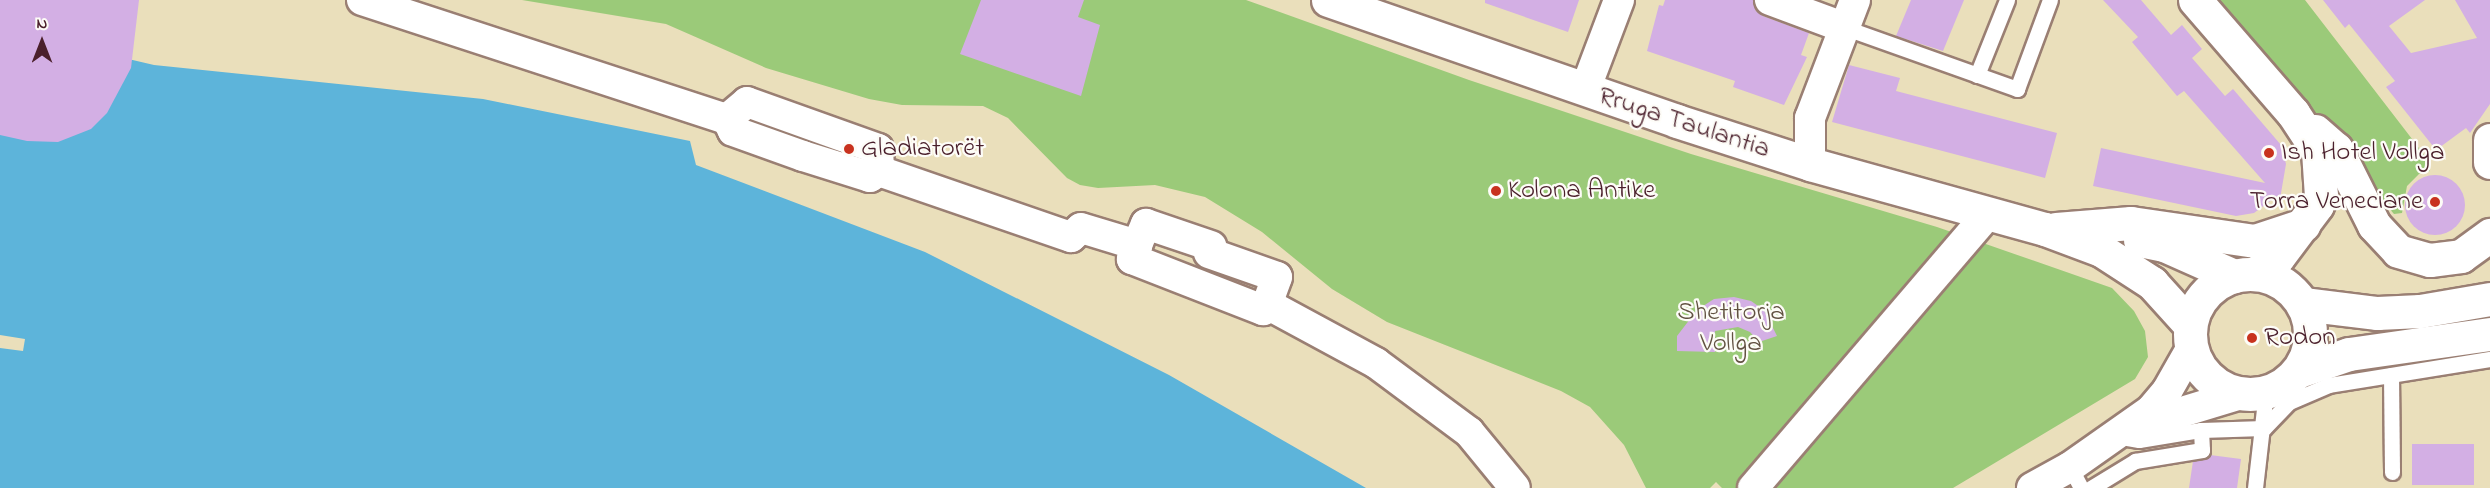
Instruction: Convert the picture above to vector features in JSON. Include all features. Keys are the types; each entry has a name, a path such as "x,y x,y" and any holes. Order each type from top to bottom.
{"main road":[{"name":"Rruga Taulantia","path":"1328,0 1585,90 1810,165 1986,216 2045,229 2164,245 2244,275"},
{"path":"2195,0 2293,113 2318,151 2314,209 2278,258 2205,294 2191,337 2196,362 2215,383 2254,393 2299,370 2349,354 2490,334"},
{"path":"2293,113 2336,149 2374,225 2398,251 2430,260 2461,256 2490,235"},
{"path":"2490,141 2490,162"},
{"path":"2045,229 2131,223 2256,241 2314,209 2345,188 2358,191"},
{"name":"Rruga Taulantia","path":"2045,229 2101,250 2132,268 2163,293 2191,337"},
{"path":"2244,275 2283,283 2303,304 2310,338 2299,370"},
{"path":"2303,304 2377,313 2420,311 2490,298"}],"street":[{"path":"362,0 727,119 733,131 803,156 870,177 879,171 1071,237 1081,228 1137,245"},
{"path":"1585,90 1619,0"},
{"path":"1770,0 1849,13 1810,118 1810,165"},
{"path":"1753,488 1986,216"},
{"path":"1146,224 1277,277 1263,310 1132,259 1137,245 1146,224"},
{"path":"1267,304 1376,363 1438,406 1469,432 1515,488"},
{"path":"2032,488 2075,478 2167,392 2191,337"},
{"path":"2123,432 2254,393"}],"lane":[{"path":"1977,75 2007,0"},
{"path":"1849,13 1977,75 2017,89 2050,0"},
{"path":"2123,432 2139,441 2201,430 2264,428 2289,402 2308,392 2348,380 2490,359"},
{"path":"2391,375 2392,472"},
{"path":"2254,393 2264,428 2255,488"},
{"path":"2091,488 2134,461 2202,450 2201,430"}],"green space":[{"name":"Shetitorja Vollga","path":"522,0 1246,0 1469,80 1691,154 1937,227 2112,288 2134,311 2145,331 2148,357 2135,379 1953,488 1722,488 1716,482 1710,488 1646,488 1624,445 1590,407 1561,391 1387,322 1332,289 1262,232 1205,197 1155,185 1098,188 1080,185 1067,178 1008,118 983,106 902,105 869,99 766,68 666,24"},
{"path":"2209,0 2305,0 2429,161 2430,171 2419,174 2407,186 2402,213 2394,214"}],"water":[{"path":"0,29 154,65 483,99 690,141 696,165 925,252 1169,375 1366,488 0,488"}],"pier":[{"path":"0,335 25,339 23,351 0,348"}],"building":[{"path":"0,0 139,0 131,68 107,113 91,129 58,142 27,141 0,135"},
{"path":"981,0 1084,0 1078,17 1100,25 1081,96 960,54"},
{"path":"1485,0 1579,0 1568,32 1485,3"},
{"path":"1665,0 1753,0 1756,11 1763,16 1809,33 1801,55 1807,57 1784,105 1733,87 1735,81 1647,51 1659,5 1663,6"},
{"path":"1911,0 1964,0 1943,51 1896,36"},
{"name":"Ish Hotel Vollga","path":"2103,0 2141,0 2171,35 2182,25 2202,49 2192,58 2225,96 2233,89 2281,145 2286,164 2280,199 2277,196 2254,213 2236,216 2093,186 2101,148 2265,183 2184,91 2177,96 2132,42 2138,37"},
{"path":"2323,0 2425,0 2389,26 2411,53 2477,38 2455,0 2490,0 2490,104 2470,133 2466,128 2436,150 2386,87 2395,81 2349,24 2345,28"},
{"path":"1849,65 1900,78 1896,91 2057,133 2045,178 1832,122"},
{"name":"Torra Veneciane","path":"2429,175 2441,175 2452,180 2460,188 2465,205 2463,217 2452,230 2441,235 2429,235 2418,230 2410,222 2405,211 2405,199 2410,188 2418,180"},
{"path":"1734,297 1751,301 1764,310 1777,336 1759,342 1750,332 1738,327 1715,331 1715,352 1677,351 1677,336 1697,310 1714,299"},
{"path":"2412,444 2474,444 2474,485 2412,485"},
{"path":"2210,455 2241,459 2237,488 2189,488 2193,461"}],"place":[{"name":"Gladiatorët","path":"849,149"},
{"name":"Ish Hotel Vollga","path":"2269,153"},
{"name":"Kolona Antike","path":"1496,191"},
{"name":"Torra Veneciane","path":"2435,202"},
{"name":"Rodon","path":"2252,338"}]}
